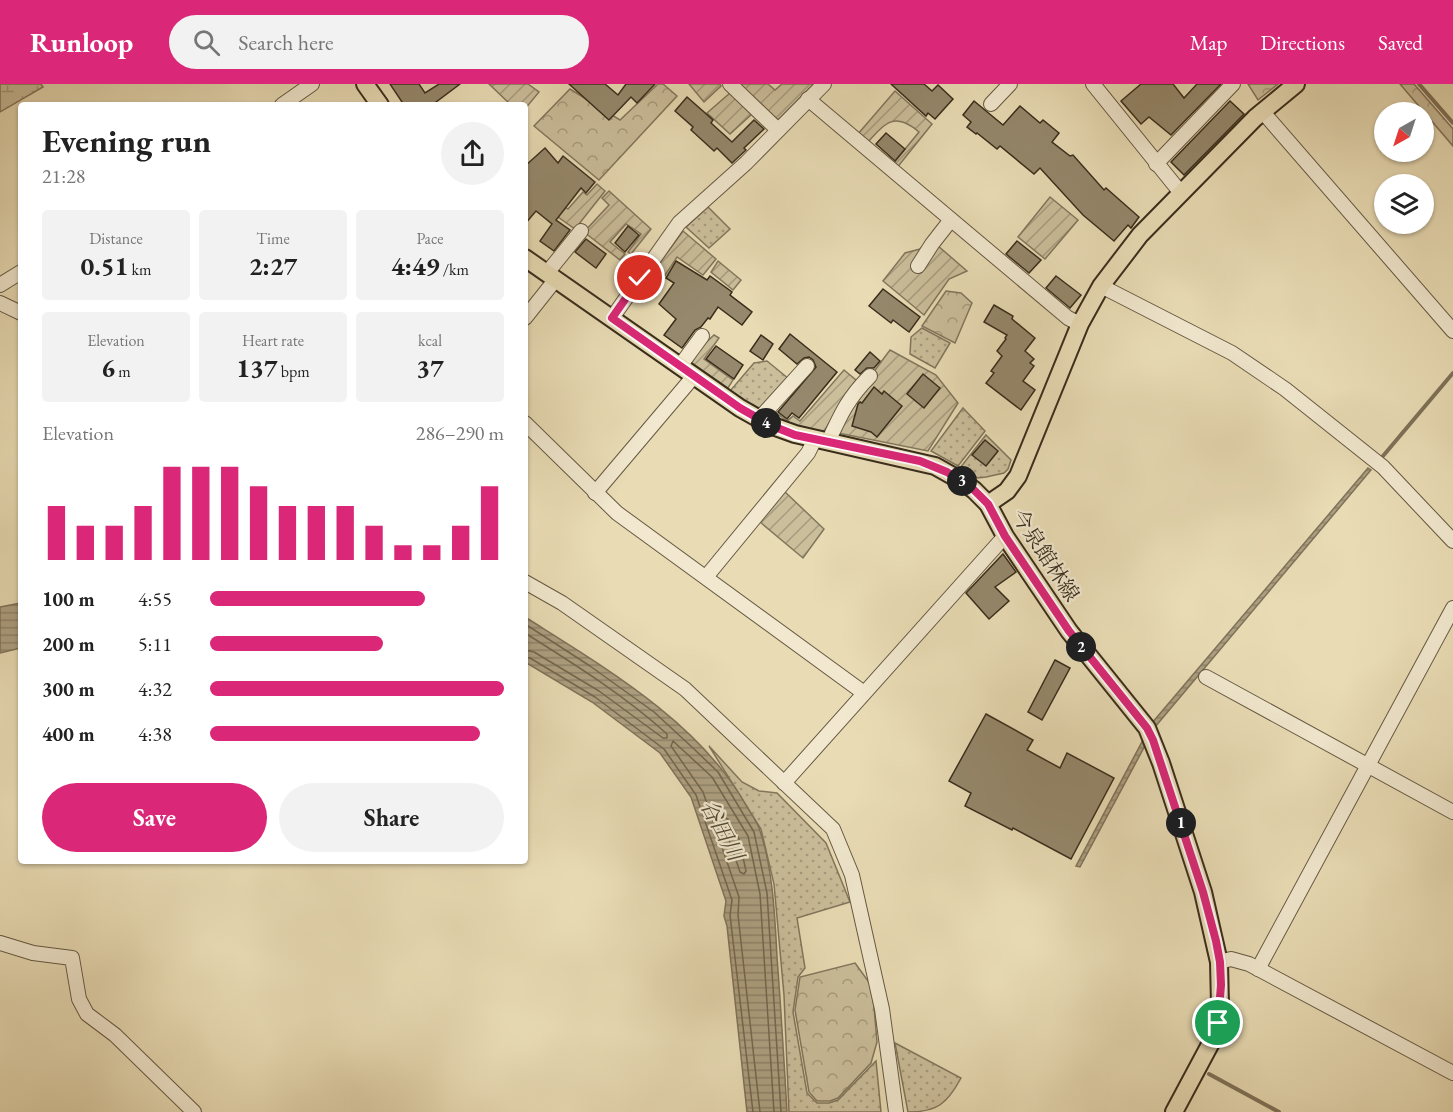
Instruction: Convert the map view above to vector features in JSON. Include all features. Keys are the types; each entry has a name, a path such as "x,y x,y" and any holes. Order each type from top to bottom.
{"main road":[{"path":"365,84 378,102"},
{"name":"今泉館林線","path":"1174,1112 1214,1039 1220,1005 1220,962 1203,892 1153,740 1147,728 1069,631 1005,536 988,504 1007,491 1018,476 1080,324 1101,286 1140,235 1262,111 1296,84"},
{"path":"528,260 759,419 787,432 935,466 960,480 988,504"}],"street":[{"path":"286,102 312,84"},
{"path":"730,84 778,130"},
{"path":"612,318 679,223 746,164 824,84"},
{"path":"991,104 1010,84"},
{"path":"1093,84 1181,193"},
{"path":"1156,164 1233,84"},
{"path":"808,99 950,221 1068,318 1080,324"},
{"path":"1262,111 1453,331"},
{"path":"918,266 950,221"},
{"path":"528,313 581,231"},
{"path":"0,285 18,274"},
{"path":"1101,286 1232,353 1285,389 1383,467 1453,541"},
{"path":"0,303 18,312"},
{"path":"595,493 687,371 702,336"},
{"path":"759,419 807,366"},
{"path":"706,578 821,440 853,393 870,376"},
{"path":"528,426 616,513 864,693"},
{"path":"784,783 1005,536"},
{"path":"528,584 562,603 685,689 833,829 852,875 882,1009 896,1112"},
{"path":"1258,969 1453,608"},
{"path":"1206,677 1453,812"},
{"path":"0,943 33,953 72,958 79,999 87,1014 116,1035 194,1112"},
{"path":"1220,962 1231,959 1258,969 1453,1073"}],"green space":[{"path":"0,84 41,84 43,87 0,112"},
{"path":"489,84 528,84 539,92 528,105 528,102 508,102"},
{"path":"658,84 663,84 677,96 599,180 534,126 570,89 620,120"},
{"path":"689,84 720,84 721,86 704,102"},
{"path":"739,84 768,84 775,90 782,84 814,84 778,120"},
{"path":"1248,84 1278,84 1258,100"},
{"path":"1400,84 1414,84 1430,102 1415,102"},
{"path":"895,91 932,124 896,169 892,165 919,132 897,121 885,125 868,142 858,134"},
{"path":"730,93 752,114 730,134 707,113"},
{"path":"1434,107 1453,129 1453,146 1434,124"},
{"path":"597,184 605,191 575,229 551,212 559,203 568,209 583,192 587,195"},
{"path":"609,191 651,229 631,254 628,252 641,234 626,224 610,242 625,254 620,260 584,232 609,205 602,198"},
{"path":"1050,197 1078,220 1045,259 1018,237"},
{"path":"708,207 730,229 709,248 686,227"},
{"path":"683,231 716,259 703,275 677,257 662,280 653,272"},
{"path":"930,239 967,271 949,279 924,315 883,281 905,253 920,249"},
{"path":"718,261 741,280 733,290 711,272"},
{"path":"946,291 961,293 972,303 955,343 922,326"},
{"path":"922,328 950,343 935,368 910,354 911,337"},
{"path":"714,335 719,338 704,359 733,380 728,388 692,363 697,351"},
{"path":"890,350 936,375 958,403 928,451 838,433 849,405"},
{"path":"767,361 789,379 761,412 730,391 754,363"},
{"path":"844,370 856,380 823,433 797,427 772,417 774,411 787,421 793,416 800,421"},
{"path":"963,408 985,431 958,466 931,451"},
{"path":"986,435 1011,460 1004,473 978,478 960,468"},
{"path":"784,491 824,529 803,558 760,522"},
{"path":"709,746 742,782 759,791 777,793 826,843 850,902 797,918 805,968 798,977 793,1012 807,1093 817,1103 838,1100 876,1061 881,1112 789,1112 784,995 774,884 761,829"},
{"path":"855,963 871,985 877,1042 871,1063 838,1098 830,1101 817,1101 809,1092 795,1010 800,977"},
{"path":"895,1043 961,1078 951,1094 940,1105 918,1112 908,1112"}],"water":[{"path":"1368,468 1371,470 1155,727 1080,867 1076,866 1152,723"},
{"path":"18,604 18,649 0,653 0,607"},
{"name":"谷田川","path":"528,619 618,677 677,723 704,749 727,777 756,822 768,861 773,894 787,1112 747,1112 727,926 724,916 726,901 691,797 660,753 592,702 528,664"}],"building":[{"path":"390,84 419,84 425,93 439,84 460,84 436,102 402,102"},
{"path":"569,84 605,84 618,95 626,84 655,84 637,103 631,97 609,120"},
{"path":"891,84 924,84 932,91 938,85 953,99 935,119 928,113 926,116"},
{"path":"1141,84 1173,84 1184,98 1197,84 1221,84 1171,135 1149,117 1141,124 1121,101"},
{"path":"687,97 713,120 711,123 732,142 754,120 764,129 732,163 717,148 714,151 691,130 693,127 675,111"},
{"path":"974,101 1003,125 1020,106 1040,123 1043,120 1059,133 1052,142 1070,156 1073,155 1104,190 1106,188 1139,217 1131,228 1128,225 1114,241 1083,215 1040,168 1034,174 1000,146 997,149 967,127 971,122 963,115"},
{"path":"1230,101 1244,114 1184,175 1171,162"},
{"path":"886,133 905,149 895,161 876,144"},
{"path":"545,148 558,163 563,156 595,182 586,193 581,188 556,220 570,230 554,251 540,241 552,224 536,211 528,220 528,163"},
{"path":"628,226 639,235 625,252 615,243"},
{"path":"586,239 606,254 596,268 575,252"},
{"path":"1017,241 1041,260 1029,273 1006,254"},
{"path":"676,261 707,280 710,276 732,292 730,295 752,312 742,325 718,307 710,319 708,318 701,327 695,330 682,348 664,335 676,319 659,304 674,283 666,278"},
{"path":"1056,276 1081,295 1070,308 1046,288"},
{"path":"883,289 920,317 909,332 893,320 891,323 869,306"},
{"path":"994,305 1013,316 1012,319 1035,338 1025,351 1034,359 1030,363 1034,366 1023,381 1035,390 1021,410 986,383 994,373 991,371 1002,356 997,351 1007,335 984,322"},
{"path":"790,334 837,372 799,418 792,413 787,419 778,412 816,367 809,357 797,364 779,349"},
{"path":"761,335 773,344 763,360 750,351"},
{"path":"716,346 743,365 734,379 706,359"},
{"path":"870,352 880,361 874,368 867,368 860,374 855,370"},
{"path":"923,374 940,388 924,408 907,394"},
{"path":"874,387 882,394 884,391 902,406 877,437 871,432 852,426 858,404 862,403"},
{"path":"985,440 998,451 986,466 972,455"},
{"path":"1003,554 1016,572 995,587 1009,601 989,619 966,593"},
{"path":"1055,660 1070,668 1042,720 1028,712"},
{"path":"986,714 1033,740 1027,750 1060,768 1067,753 1114,778 1071,859 965,806 971,793 949,781"}],"waterway":[{"path":"1419,84 1453,123"},
{"path":"1383,456 1453,373"},
{"path":"1209,1074 1279,1112"}],"route":[{"path":"640,278 612,318 740,408 770,425 795,435 935,466 974,490 988,504 1005,536 1047,600 1147,728 1153,740 1203,892 1216,941 1221,985 1218,1023"}]}
